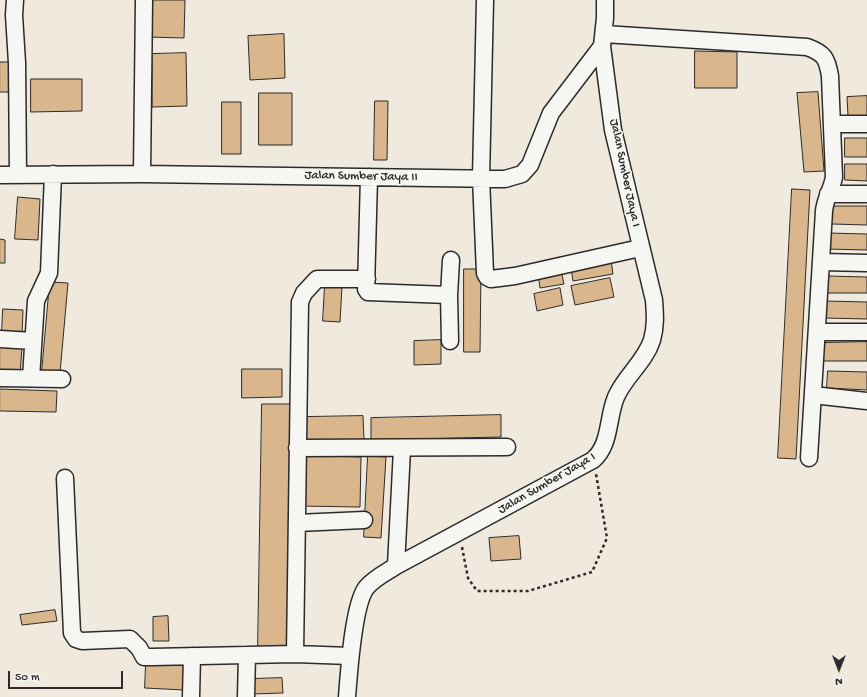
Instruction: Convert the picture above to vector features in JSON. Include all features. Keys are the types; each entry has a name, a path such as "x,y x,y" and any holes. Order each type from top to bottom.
{"street":[{"path":"15,0 18,174"},
{"path":"142,174 144,0"},
{"path":"485,0 481,178 485,273 491,279 515,276 640,248"},
{"path":"605,0 603,40 807,47 819,52 827,63 832,124 834,177 824,211 809,458"},
{"name":"Jalan Sumber Jaya II","path":"0,174 142,174 505,179 522,174 532,160 552,112 603,40"},
{"name":"Jalan Sumber Jaya I","path":"347,697 350,656 359,602 365,589 374,580 396,566 593,460 600,454 605,444 616,398 622,386 648,352 656,322 654,300 640,248 613,130 603,40"},
{"path":"832,124 867,124"},
{"path":"31,378 36,301 48,272 53,174"},
{"path":"369,177 366,289 372,294 449,295"},
{"path":"828,194 867,194"},
{"path":"450,341 449,295 451,260"},
{"path":"821,262 867,263"},
{"path":"295,654 300,302 304,293 317,279 367,279"},
{"path":"817,332 867,332"},
{"path":"0,339 33,341"},
{"path":"0,378 62,379"},
{"path":"813,396 867,401"},
{"path":"297,448 402,449 507,447"},
{"path":"396,566 402,449"},
{"path":"65,478 72,632 76,639 82,641 130,639 144,657 295,654 350,656"},
{"path":"297,522 364,520"},
{"path":"246,697 247,655"},
{"path":"191,697 192,656"}],"path":[{"path":"459,533 468,578 477,591 528,592 592,572 607,538 593,460"}],"building":[{"path":"149,0 185,0 184,38 148,37"},
{"path":"284,34 285,78 250,80 248,36"},
{"path":"695,51 737,52 737,88 695,88"},
{"path":"186,53 187,106 152,107 152,54"},
{"path":"0,62 12,62 13,92 0,92"},
{"path":"31,79 82,79 82,111 31,112"},
{"path":"818,92 824,171 804,172 797,93"},
{"path":"259,93 292,93 292,145 259,145"},
{"path":"867,96 867,116 848,116 847,97"},
{"path":"375,101 388,101 387,160 374,160"},
{"path":"222,102 241,102 241,154 222,154"},
{"path":"845,138 867,138 867,157 845,157"},
{"path":"845,164 867,164 867,181 845,180"},
{"path":"792,189 810,190 796,459 778,458"},
{"path":"18,197 40,199 38,240 15,239"},
{"path":"832,206 867,206 867,225 832,224"},
{"path":"827,233 867,234 867,250 827,249"},
{"path":"0,239 5,240 5,263 0,263"},
{"path":"611,260 613,274 573,281 571,268"},
{"path":"464,269 481,269 480,352 464,352"},
{"path":"561,270 564,284 540,288 538,274"},
{"path":"827,276 867,277 867,293 826,293"},
{"path":"610,278 614,297 575,305 571,286"},
{"path":"50,282 68,283 60,373 42,372"},
{"path":"325,285 342,286 340,322 323,321"},
{"path":"560,288 563,305 537,311 534,294"},
{"path":"825,301 867,302 867,319 825,318"},
{"path":"3,309 23,310 22,335 2,333"},
{"path":"441,340 441,364 414,365 414,341"},
{"path":"867,342 867,361 822,361 822,343"},
{"path":"0,346 22,348 20,374 0,373"},
{"path":"242,369 282,369 282,397 242,398"},
{"path":"828,371 867,372 867,390 827,388"},
{"path":"0,389 57,391 56,412 0,411"},
{"path":"262,404 290,404 287,648 258,648"},
{"path":"501,415 501,437 371,440 371,418"},
{"path":"363,416 364,440 304,441 304,417"},
{"path":"302,455 361,457 360,507 301,506"},
{"path":"368,456 386,457 381,538 364,537"},
{"path":"519,536 521,559 491,561 489,538"},
{"path":"55,610 57,621 22,625 20,615"},
{"path":"168,616 169,641 153,641 153,617"},
{"path":"146,664 185,665 184,690 145,688"},
{"path":"282,678 283,693 252,694 251,679"}]}
